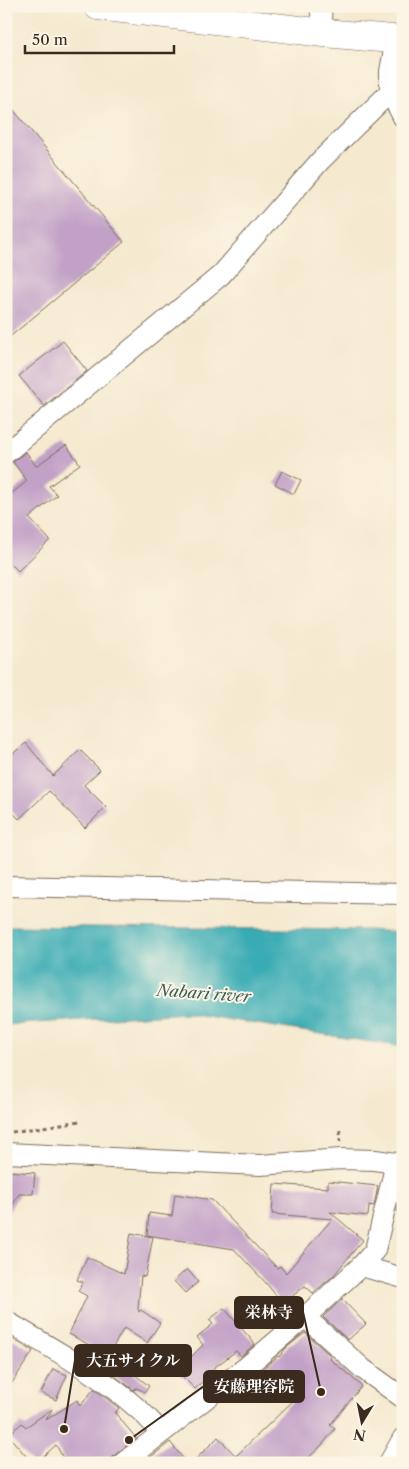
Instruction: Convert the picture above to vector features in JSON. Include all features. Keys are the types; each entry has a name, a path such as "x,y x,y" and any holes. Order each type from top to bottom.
{"highway":[{"path":"98,6 399,40"}],"street":[{"path":"320,6 324,33"},
{"path":"399,40 390,71 390,92 403,117"},
{"path":"6,453 222,275 320,161 390,92"},
{"path":"6,886 403,894"},
{"path":"6,1153 260,1165 340,1159 400,1163 375,1250 361,1266 245,1368 123,1463"},
{"path":"361,1266 403,1278"},
{"path":"305,1317 363,1369 403,1398"},
{"path":"6,1321 107,1384 138,1408 162,1432"},
{"path":"389,1463 403,1438"}],"path":[{"path":"6,1133 80,1121"}],"water":[{"name":"Nabari river","path":"6,926 403,932 403,1047 187,1013 6,1025"}],"building":[{"path":"6,101 124,242 6,340"},
{"path":"63,341 87,371 44,406 19,376"},
{"path":"66,445 80,464 49,486 57,495 29,518 50,540 18,571 6,559 6,498 27,481 13,462 26,452 36,466"},
{"path":"282,471 301,480 294,494 275,484"},
{"path":"26,743 53,776 80,750 100,770 84,785 106,807 85,828 49,791 19,819 6,806 6,759"},
{"path":"6,1171 35,1173 33,1194 19,1194 6,1216"},
{"path":"328,1181 378,1186 374,1206 369,1205 368,1216 330,1212 363,1240 333,1276 313,1293 305,1286 283,1304 234,1249 147,1235 149,1213 172,1216 175,1194 212,1200 277,1268 280,1266 286,1273 332,1219 272,1214 274,1184 328,1188"},
{"path":"403,1190 403,1213 397,1211"},
{"path":"131,1233 153,1237 145,1277 141,1276 138,1308 139,1312 141,1310 160,1323 147,1343 124,1328 109,1354 149,1386 145,1392 136,1388 134,1390 88,1357 93,1347 69,1334 87,1296 78,1291 83,1282 77,1280 87,1257 124,1274"},
{"path":"187,1269 198,1282 185,1293 174,1281"},
{"path":"342,1299 366,1324 348,1340 323,1317"},
{"path":"224,1308 255,1344 241,1356 236,1351 206,1374 208,1376 195,1389 177,1371 203,1345 197,1337 213,1324 209,1320"},
{"path":"305,1333 331,1356 330,1359 362,1386 330,1425 335,1429 322,1445 303,1463 192,1463 218,1437 236,1456 298,1396 259,1372"},
{"path":"6,1335 33,1351 6,1392"},
{"path":"53,1369 67,1375 56,1400 41,1393"},
{"path":"94,1389 119,1408 115,1413 136,1438 112,1458 111,1463 66,1463 56,1445 36,1463 32,1463 8,1435 22,1423 26,1427 52,1409 46,1420 77,1400 80,1406"},
{"path":"170,1442 187,1463 143,1463"}],"place":[{"name":"栄林寺","path":"321,1392"},
{"name":"大五サイクル","path":"64,1429"},
{"name":"安藤理容院","path":"129,1440"}]}
